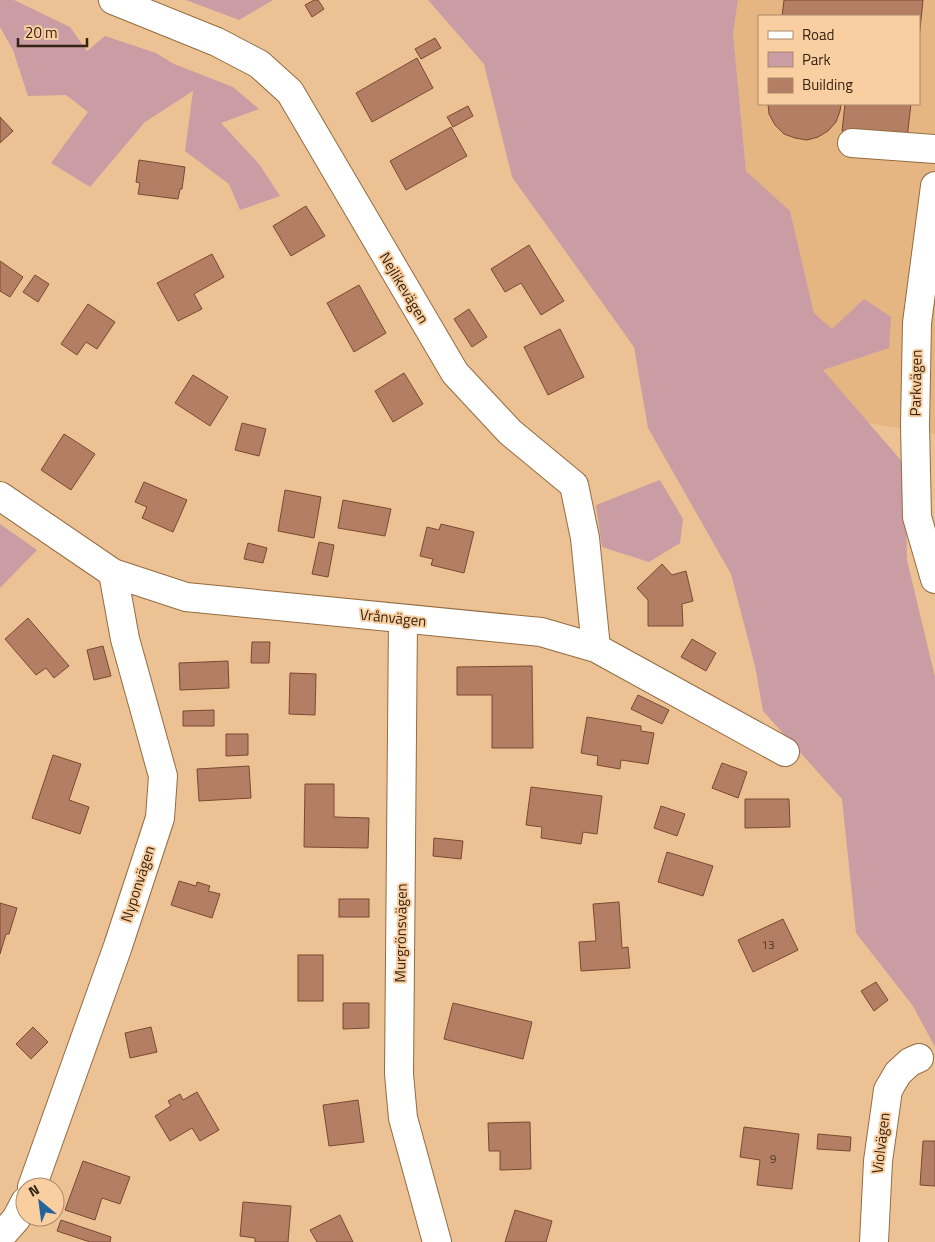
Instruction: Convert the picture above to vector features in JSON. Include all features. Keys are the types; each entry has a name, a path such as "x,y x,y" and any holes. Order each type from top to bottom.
{"street":[{"name":"Nejlikevägen","path":"113,0 217,42 259,64 290,92 455,373 510,432 574,485 585,538 596,648"},
{"path":"852,143 935,148"},
{"name":"Parkvägen","path":"935,186 917,323 915,424 935,579"},
{"name":"Vrånvägen","path":"0,496 113,574 186,597 542,632 596,648 785,752"},
{"name":"Nyponvägen","path":"36,1177 118,946 160,818 163,776 125,639 113,574"},
{"name":"Murgrönsvägen","path":"403,619 399,1074 403,1118 437,1242"},
{"name":"Violvägen","path":"874,1242 878,1160 888,1090 898,1073 910,1062 919,1058"},
{"path":"0,1237 15,1220"}],"shaded area":[{"path":"738,0 935,0 935,434 868,423 823,370 889,348 832,329 814,313 790,211 746,171 733,33"}],"green space":[{"path":"0,0 14,0 70,27 87,51 105,36 156,53 174,64 233,87 259,109 221,123 259,164 280,196 240,210 229,184 185,151 193,91 145,122 90,187 51,163 88,112 66,95 28,96 13,50 0,27"},
{"path":"186,0 273,0 239,20"},
{"path":"428,0 738,0 733,33 746,171 790,211 814,313 832,329 864,299 891,317 889,348 823,370 905,465 907,560 935,677 935,1047 913,1006 856,933 842,799 763,711 755,666 731,574 648,428 634,347 512,177 484,64"},
{"path":"660,480 683,519 680,543 649,562 602,547 596,505"},
{"path":"0,524 37,550 0,588"}],"building":[{"path":"318,0 324,9 312,17 305,5"},
{"path":"784,0 923,0 920,29 920,15 782,15"},
{"path":"435,38 441,48 421,59 415,49"},
{"path":"417,58 433,88 372,122 356,93"},
{"path":"768,105 841,105 836,122 828,131 818,137 807,140 784,134 775,125 769,114"},
{"path":"845,105 911,105 907,138 842,131"},
{"path":"468,106 473,116 453,127 447,117"},
{"path":"0,117 13,131 0,143"},
{"path":"451,127 467,156 406,190 390,161"},
{"path":"139,160 185,167 182,189 180,189 178,199 138,194 140,183 136,182"},
{"path":"306,206 325,236 291,256 273,226"},
{"path":"529,245 564,301 541,315 521,283 505,292 491,269"},
{"path":"212,254 224,277 194,294 202,309 178,321 157,283"},
{"path":"0,261 23,277 10,297 0,291"},
{"path":"35,275 49,284 38,302 23,292"},
{"path":"359,285 386,333 354,352 327,303"},
{"path":"88,304 115,322 97,349 86,342 77,355 61,344"},
{"path":"469,309 487,337 472,347 454,319"},
{"path":"560,329 584,377 548,395 524,347"},
{"path":"404,373 423,404 393,422 375,391"},
{"path":"193,375 228,397 210,426 175,403"},
{"path":"242,423 266,429 259,456 235,450"},
{"path":"64,434 95,454 71,490 41,470"},
{"path":"144,482 187,500 173,532 142,518 147,507 135,502"},
{"path":"285,490 321,497 314,538 278,531"},
{"path":"343,500 391,509 385,536 338,528"},
{"path":"441,524 474,532 464,573 431,565 433,559 420,556 427,527 439,530"},
{"path":"319,542 334,545 328,577 312,574"},
{"path":"248,543 267,548 263,563 244,559"},
{"path":"662,564 672,575 686,571 693,601 682,604 683,626 648,626 648,600 637,588"},
{"path":"28,618 69,666 54,678 46,668 36,675 5,639"},
{"path":"692,639 716,653 706,671 681,657"},
{"path":"252,642 270,642 269,663 251,663"},
{"path":"103,646 111,676 94,680 87,650"},
{"path":"228,661 229,688 180,690 179,663"},
{"path":"532,666 533,748 492,748 492,695 457,695 457,667"},
{"path":"290,673 316,674 315,715 289,714"},
{"path":"638,695 669,710 662,724 631,709"},
{"path":"214,710 214,726 183,726 183,711"},
{"path":"587,717 641,726 641,731 654,733 648,764 621,760 620,769 597,765 598,756 581,753"},
{"path":"226,734 248,734 248,755 226,756"},
{"path":"53,755 81,764 69,800 89,807 80,834 32,818"},
{"path":"722,763 747,772 738,798 712,788"},
{"path":"249,766 251,798 199,801 197,769"},
{"path":"305,784 334,784 334,817 369,818 368,848 304,847"},
{"path":"531,787 602,796 597,834 583,832 581,844 541,838 542,827 526,825"},
{"path":"745,799 789,799 790,827 745,828"},
{"path":"661,806 685,814 677,836 654,828"},
{"path":"434,838 463,841 461,859 433,856"},
{"path":"667,852 713,866 703,896 658,882"},
{"path":"179,881 196,886 197,882 210,886 208,891 220,894 212,918 171,905"},
{"path":"339,899 369,899 369,917 339,917"},
{"path":"619,902 622,948 628,947 630,968 581,971 579,942 596,941 593,904"},
{"path":"0,903 17,908 9,934 6,934 0,954"},
{"path":"783,919 798,950 753,972 738,940"},
{"path":"298,955 323,955 323,1001 298,1001"},
{"path":"876,982 888,1000 874,1011 861,991"},
{"path":"343,1003 369,1003 369,1028 343,1029"},
{"path":"453,1003 532,1022 523,1059 444,1039"},
{"path":"33,1027 48,1042 31,1059 16,1044"},
{"path":"151,1027 157,1052 130,1058 125,1033"},
{"path":"197,1092 219,1130 200,1141 192,1128 170,1141 155,1116 171,1106 168,1101 180,1094 183,1100"},
{"path":"358,1100 364,1142 329,1146 323,1105"},
{"path":"530,1122 531,1169 500,1170 500,1151 489,1151 488,1123"},
{"path":"744,1127 799,1134 792,1189 757,1185 760,1160 740,1157"},
{"path":"818,1134 851,1137 850,1151 817,1149"},
{"path":"923,1141 935,1141 935,1186 920,1185"},
{"path":"83,1161 130,1177 120,1204 102,1198 95,1220 65,1210"},
{"path":"243,1202 291,1206 288,1242 255,1242 255,1238 240,1236"},
{"path":"515,1210 552,1221 546,1242 505,1242"},
{"path":"340,1215 353,1242 317,1242 310,1230"},
{"path":"65,1221 111,1237 110,1242 90,1242 57,1231 58,1227 65,1227"}]}
